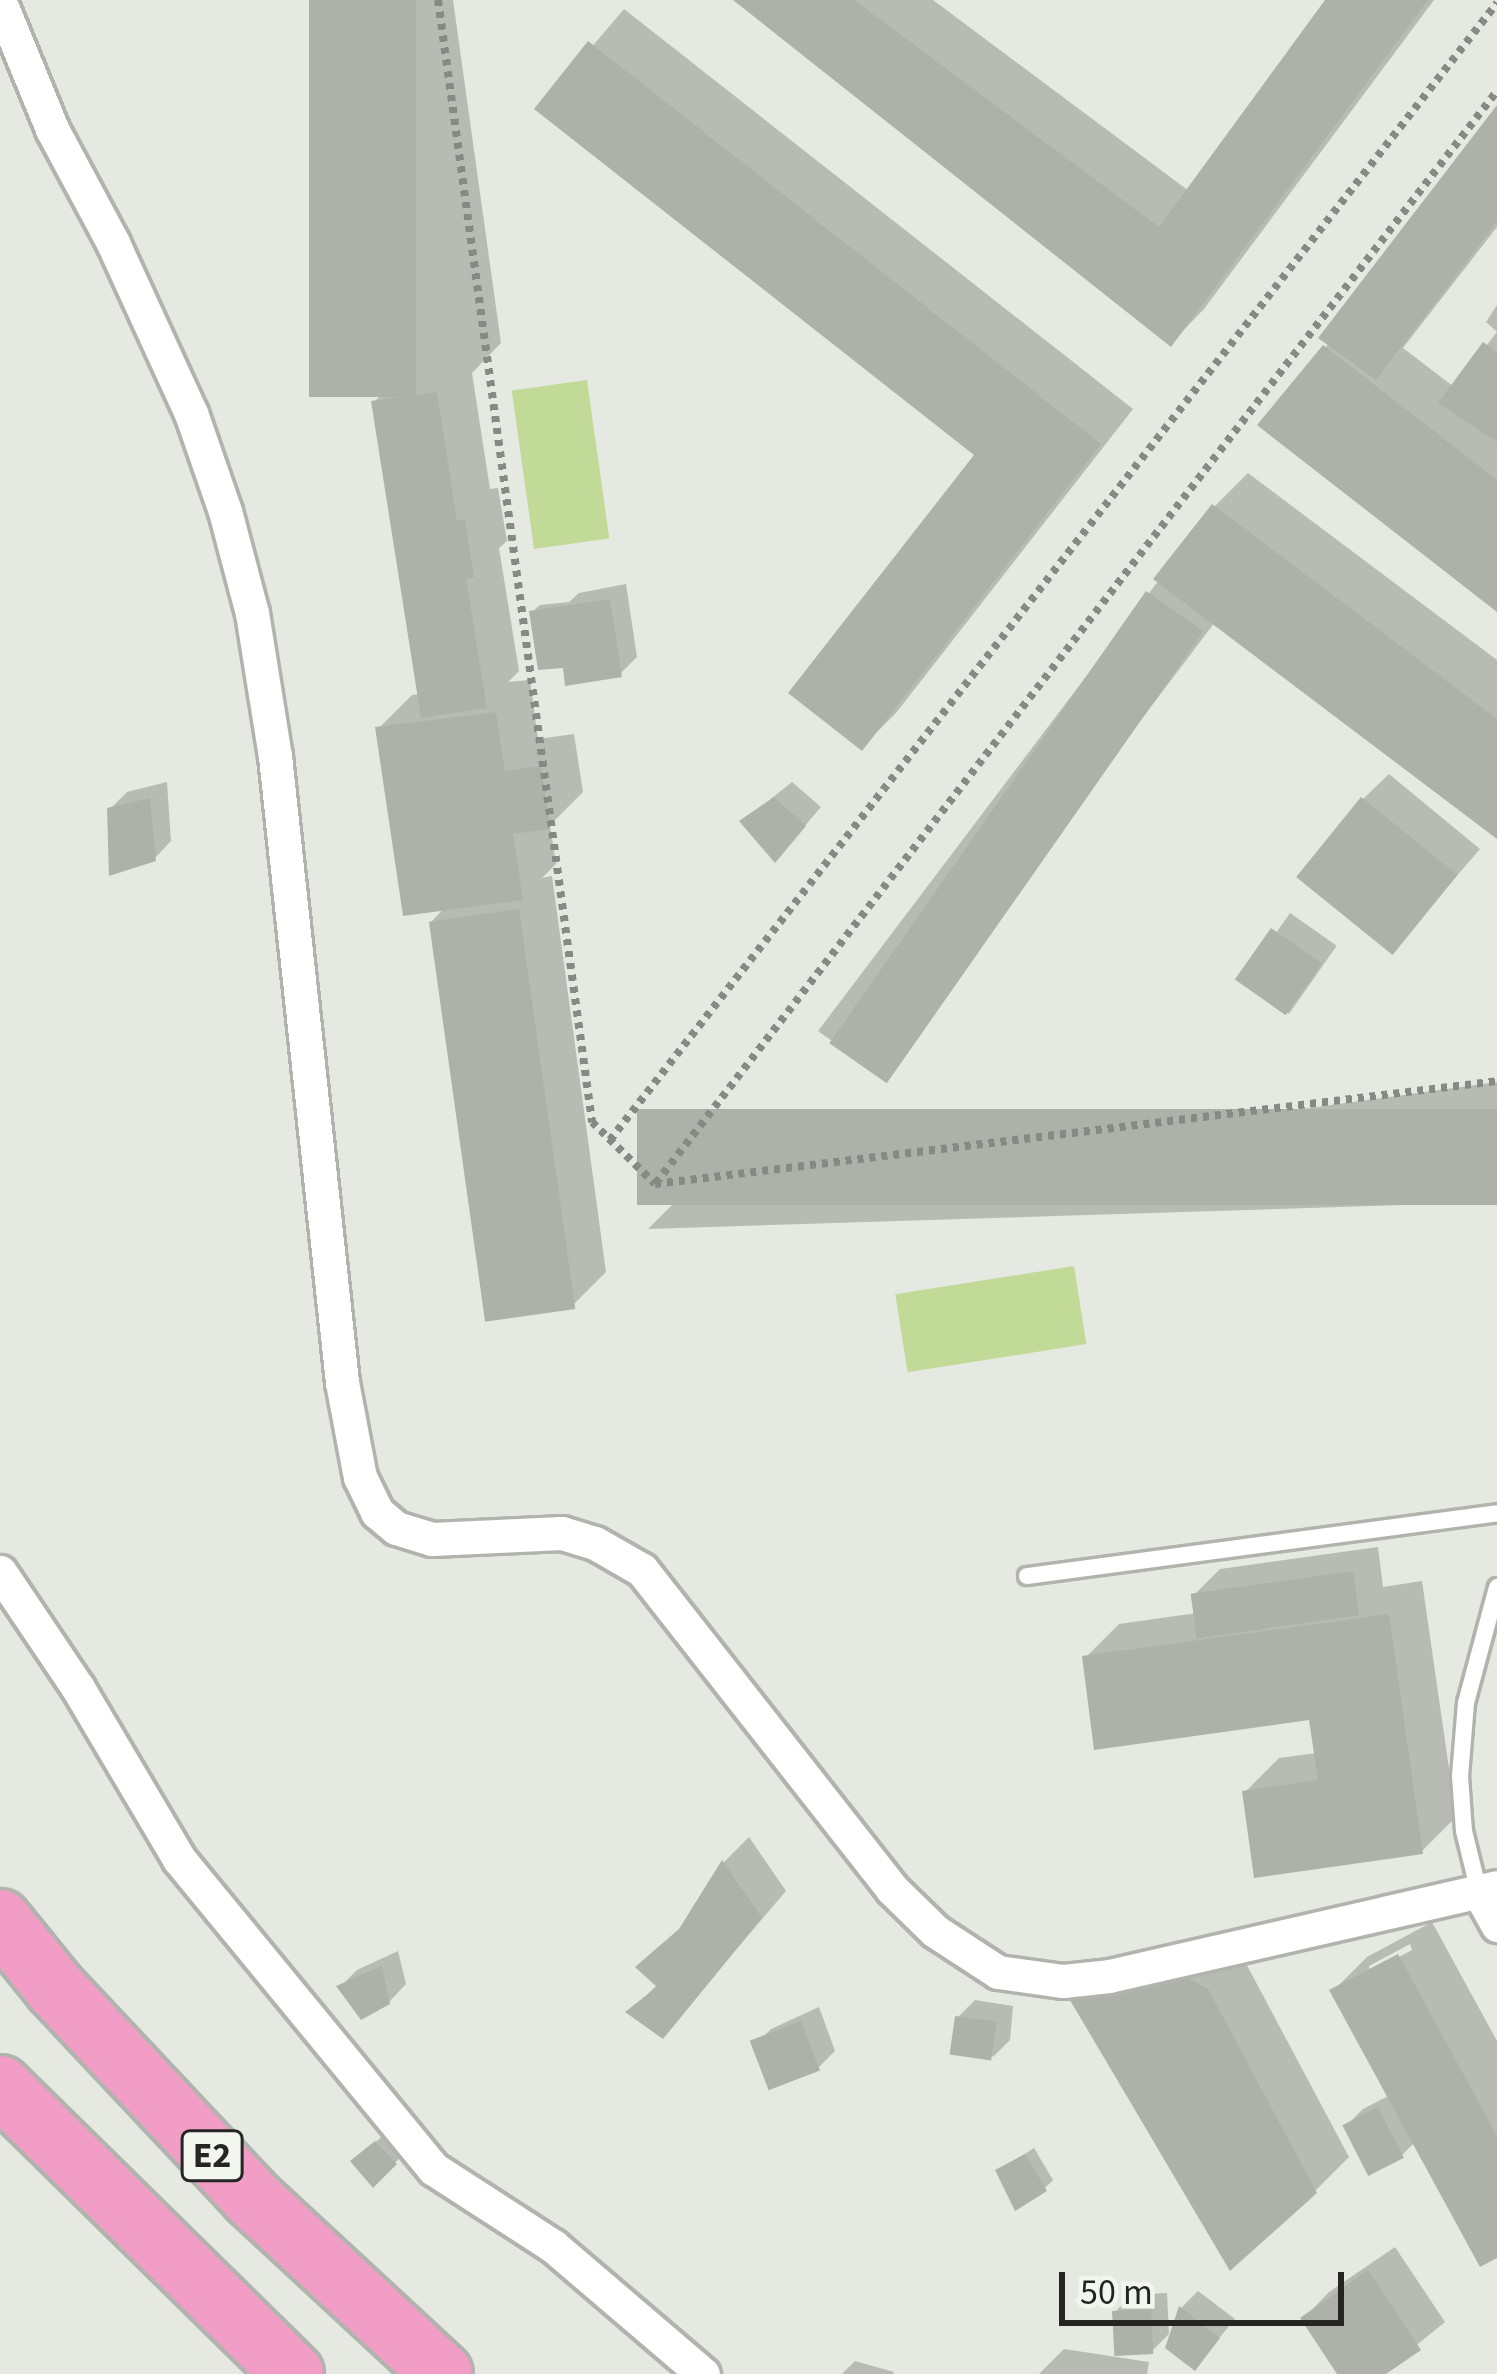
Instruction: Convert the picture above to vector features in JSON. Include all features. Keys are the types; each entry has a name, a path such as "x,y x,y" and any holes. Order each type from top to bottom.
{"highway":[{"name":"E2","path":"0,1919 56,1988 250,2197 442,2374"},
{"name":"E2","path":"0,2086 293,2374"}],"street":[{"path":"0,2 52,129 113,243 191,413 225,511 252,613 274,756 342,1382 359,1477 377,1513 397,1528 432,1539 562,1533 595,1543 642,1570 892,1889 935,1931 998,1972 1044,1980 1108,1976 1488,1890 1497,1924"},
{"path":"0,1572 78,1688 178,1859 434,2169 553,2246 704,2374"}],"lane":[{"path":"1027,1576 1497,1513"},
{"path":"1488,1890 1464,1831 1460,1776 1466,1703 1497,1587"}],"path":[{"path":"438,0 592,1122 656,1184"},
{"path":"610,1140 1497,3"},
{"path":"656,1184 1497,91"},
{"path":"656,1184 1497,1081"}],"green space":[{"path":"587,380 609,538 534,549 512,391"},
{"path":"1074,1266 1086,1344 908,1372 895,1294"}],"building":[{"path":"309,0 416,0 416,397 309,397"},
{"path":"733,0 854,0 1159,227 1325,0 1428,0 1171,347"},
{"path":"588,41 1101,444 862,751 788,693 974,455 534,109"},
{"path":"1497,105 1497,222 1376,380 1318,338"},
{"path":"1483,342 1497,353 1497,442 1438,403"},
{"path":"1323,345 1497,480 1497,612 1257,425"},
{"path":"437,392 457,521 465,520 474,577 466,579 487,708 421,718 371,401"},
{"path":"1212,504 1497,719 1497,839 1153,579"},
{"path":"1146,591 1203,631 887,1083 829,1043"},
{"path":"610,599 622,677 565,686 563,668 538,670 529,611"},
{"path":"496,712 505,771 541,766 550,829 513,834 523,900 403,916 375,727"},
{"path":"774,797 806,826 775,863 739,821"},
{"path":"1361,797 1457,875 1393,955 1296,877"},
{"path":"150,798 156,861 109,876 107,808"},
{"path":"519,909 575,1309 485,1322 429,922"},
{"path":"1271,928 1322,964 1286,1015 1235,980"},
{"path":"637,1109 1497,1109 1497,1205 637,1205"},
{"path":"1353,1571 1359,1616 1197,1638 1191,1594"},
{"path":"1389,1614 1423,1854 1254,1878 1242,1791 1318,1780 1309,1720 1094,1750 1082,1656"},
{"path":"722,1860 762,1918 663,2039 625,2012 657,1987 635,1967 679,1929"},
{"path":"1398,1954 1497,2136 1497,2258 1480,2267 1329,1990"},
{"path":"382,1966 390,2004 361,2020 336,1986"},
{"path":"1176,1972 1208,1989 1317,2193 1230,2271 1067,1995"},
{"path":"955,2016 997,2022 991,2060 950,2055"},
{"path":"801,2021 820,2070 769,2090 750,2041"},
{"path":"1378,2107 1404,2158 1368,2176 1342,2125"},
{"path":"375,2141 397,2164 373,2188 350,2161"},
{"path":"1025,2154 1047,2191 1015,2211 995,2170"},
{"path":"1368,2270 1421,2350 1386,2374 1337,2374 1300,2318"},
{"path":"1179,2306 1220,2338 1195,2371 1165,2348"},
{"path":"1151,2309 1153,2354 1114,2356 1112,2311"}]}
